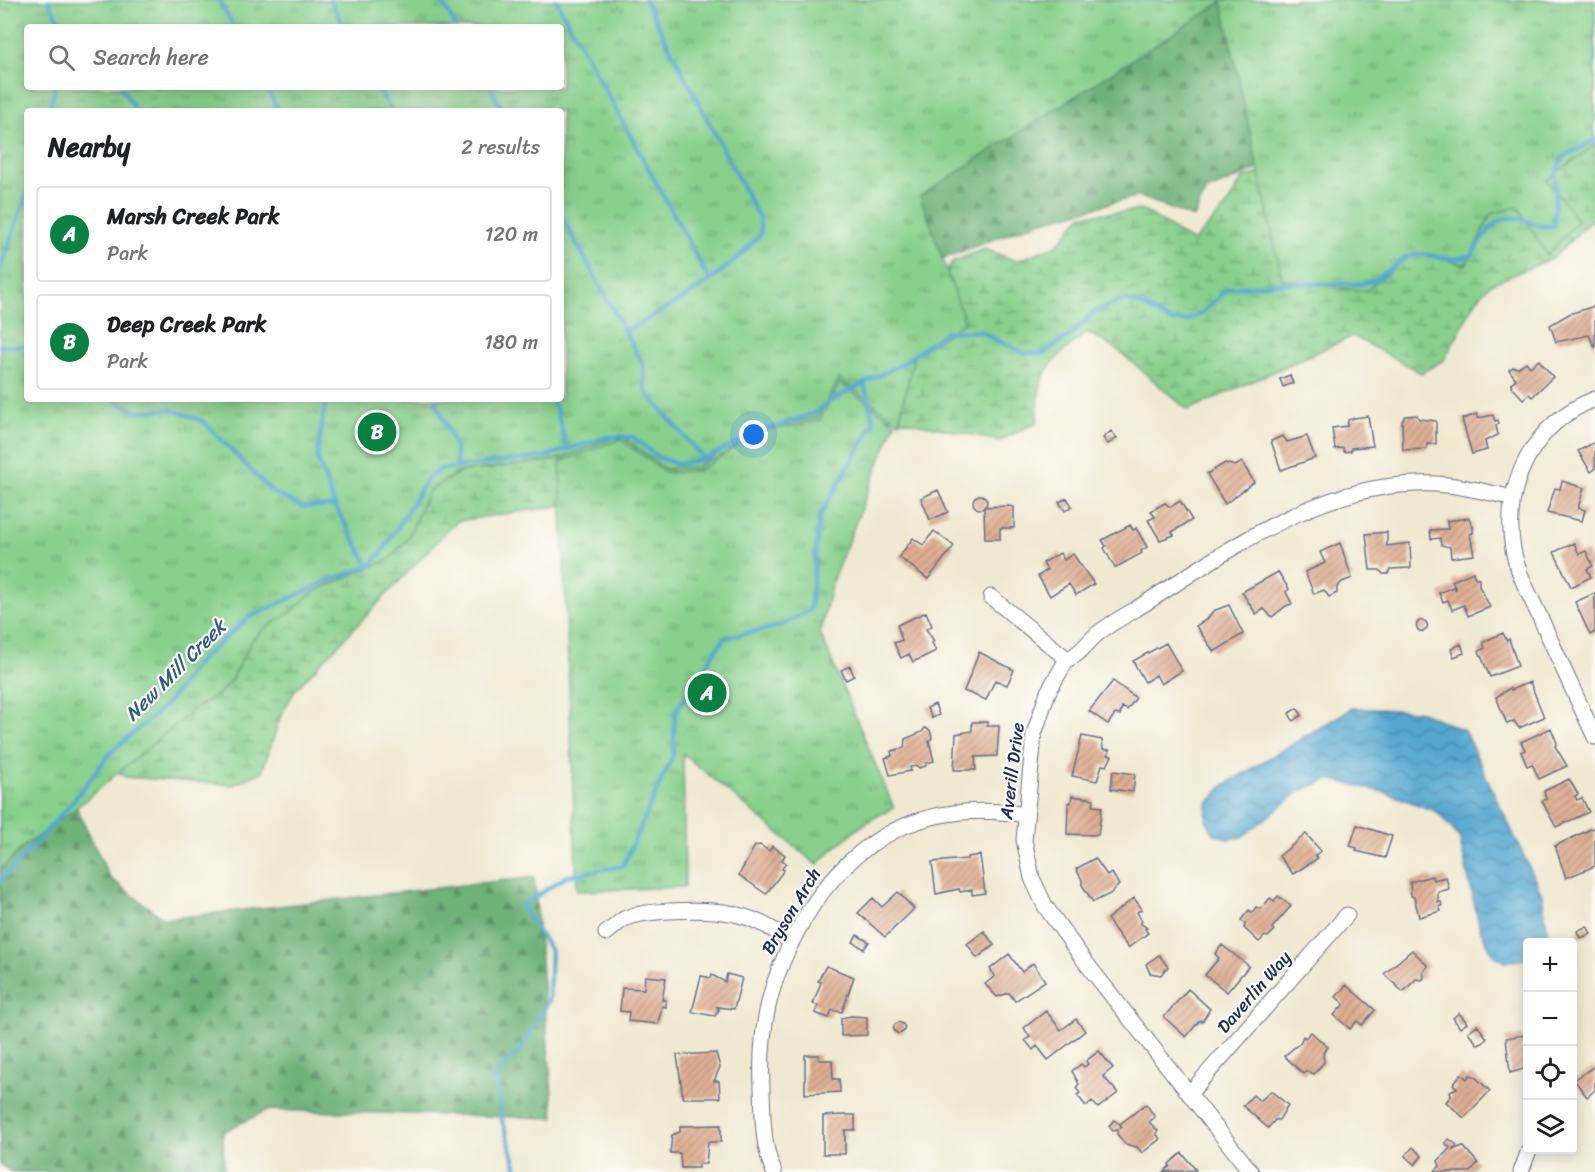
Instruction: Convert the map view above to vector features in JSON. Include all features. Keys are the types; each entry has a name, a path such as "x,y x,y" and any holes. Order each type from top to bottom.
{"street":[{"path":"1595,399 1571,411 1535,442 1528,453 1510,510 1515,558 1595,737"},
{"name":"Averill Drive","path":"1251,1172 1045,906 1027,859 1024,840 1029,765 1038,716 1067,659 1074,657 1101,630 1277,522 1324,503 1389,488 1435,484 1513,498"},
{"path":"991,597 1067,659"},
{"name":"Bryson Arch","path":"774,1172 764,1138 762,1038 766,1006 773,982 791,942 820,893 836,873 870,844 893,831 941,814 974,810 1026,815"},
{"path":"606,933 625,919 651,912 705,909 742,915 765,924 791,942"},
{"name":"Daverlin Way","path":"1189,1094 1347,915"},
{"path":"1521,1172 1527,1154"}],"green space":[{"path":"0,0 1595,0 1595,145 1547,180 1578,221 1547,255 1518,207 1491,214 1466,265 1415,252 1365,291 1282,279 1222,2 920,196 965,322 914,356 899,422 839,379 817,418 758,429 697,467 665,469 620,435 556,460 460,472 429,490 408,538 390,559 313,592 290,613 265,628 252,640 231,680 220,693 194,709 76,808 24,846 0,870"},
{"path":"665,0 1595,0 1595,41 1280,159 1205,192 1194,218 1138,196 1039,222 929,264"},
{"path":"1595,51 1595,216 1553,258 1489,285 1476,301 1444,360 1421,373 1353,336 1188,410 1118,350 1087,332 1063,352 1048,369 1040,390 1037,422 1000,441 892,418 726,459 662,491 457,521 296,689 281,715 262,772 233,785 125,777 74,738 464,439 929,298 953,261 985,249 1016,261 1057,245 1082,215 1144,210 1193,242 1226,207 1243,178 1282,167"},
{"path":"840,383 895,423 832,582 820,633 894,808 872,819 852,833 817,865 683,754 685,887 577,891 560,462 620,439 665,472 698,471 759,432 819,421"},
{"path":"0,387 50,752 110,878 164,919 534,877 554,1118 267,1110 223,1132 224,1172 11,1172 0,1164"}],"water":[{"path":"1352,708 1419,711 1464,730 1542,894 1549,938 1523,938 1523,960 1504,962 1493,955 1480,929 1459,837 1437,812 1390,794 1330,779 1300,791 1242,837 1228,839 1214,834 1206,820 1207,804 1224,785"}],"building":[{"path":"1595,306 1595,348 1589,335 1556,342 1550,325 1569,314"},
{"path":"1539,360 1553,377 1532,397 1529,394 1523,399 1512,387 1511,383 1516,379 1509,370 1513,367 1518,368 1526,362 1530,367"},
{"path":"1290,375 1293,383 1283,387 1280,379"},
{"path":"1477,414 1478,418 1493,415 1495,421 1498,420 1499,424 1496,425 1498,435 1485,441 1487,450 1472,454 1462,419"},
{"path":"1417,415 1419,419 1436,421 1436,444 1427,444 1427,449 1403,450 1402,421 1405,416"},
{"path":"1368,416 1373,446 1351,448 1351,451 1344,452 1343,448 1335,449 1332,428 1347,426 1348,420"},
{"path":"1111,431 1117,438 1108,444 1103,438"},
{"path":"1283,436 1287,442 1307,436 1315,458 1281,470 1271,441"},
{"path":"1595,442 1595,469 1591,472 1578,451"},
{"path":"1242,462 1254,482 1225,504 1207,474 1225,463 1235,466"},
{"path":"1562,481 1584,488 1578,508 1585,510 1582,521 1547,513 1555,488 1560,489"},
{"path":"938,490 948,512 930,520 921,498"},
{"path":"980,495 985,497 987,502 985,507 980,509 975,507 973,502 975,497"},
{"path":"1067,498 1072,506 1065,511 1059,502"},
{"path":"1180,501 1192,520 1172,532 1174,535 1160,540 1148,520 1155,517 1151,511 1165,503 1170,507"},
{"path":"984,507 1014,507 1014,528 1000,528 1000,539 985,539"},
{"path":"1469,518 1473,527 1473,533 1470,534 1474,555 1451,558 1450,547 1441,545 1440,538 1431,539 1430,530 1448,529 1447,521"},
{"path":"1130,525 1133,530 1136,528 1147,547 1141,551 1142,553 1115,568 1102,540"},
{"path":"934,531 954,546 928,579 899,557 913,538 923,545"},
{"path":"1387,532 1387,546 1410,543 1411,568 1390,569 1388,574 1383,574 1380,570 1370,570 1366,534"},
{"path":"1340,543 1352,578 1342,582 1337,587 1337,593 1329,597 1324,590 1314,594 1305,572 1325,563 1320,552"},
{"path":"1574,543 1579,554 1586,551 1593,566 1587,569 1591,577 1571,587 1554,552"},
{"path":"1060,553 1064,560 1073,554 1094,584 1076,595 1069,584 1050,596 1038,576 1047,570 1043,563"},
{"path":"1278,572 1289,589 1286,592 1292,604 1272,617 1264,609 1256,614 1242,592"},
{"path":"1473,572 1475,578 1479,579 1479,586 1490,607 1468,616 1464,605 1452,610 1448,600 1443,602 1439,593 1453,587 1456,590 1452,581"},
{"path":"1595,593 1595,632 1590,635 1575,602"},
{"path":"1229,605 1243,634 1214,652 1196,626 1207,619 1213,611"},
{"path":"926,612 932,626 926,629 934,641 932,643 936,651 913,662 909,654 901,658 894,643 902,640 897,625"},
{"path":"1422,621 1426,622 1426,630 1422,631 1418,630 1417,626 1418,622"},
{"path":"1503,633 1507,641 1509,639 1518,666 1490,677 1479,651 1485,648 1483,642"},
{"path":"1166,643 1182,671 1161,684 1156,675 1145,682 1133,661"},
{"path":"1461,644 1464,653 1454,657 1451,649"},
{"path":"979,652 1014,670 1007,685 995,680 986,700 964,691"},
{"path":"850,666 854,676 846,680 841,670"},
{"path":"1113,681 1136,698 1127,710 1122,707 1120,715 1115,714 1108,724 1089,711"},
{"path":"1530,682 1544,717 1519,728 1514,721 1507,724 1496,697 1510,688 1511,690"},
{"path":"935,704 939,715 932,718 927,708"},
{"path":"1297,708 1302,715 1293,721 1289,713"},
{"path":"972,722 987,722 987,726 999,726 997,756 975,757 976,770 954,770 956,734 972,731"},
{"path":"925,728 930,730 932,738 929,741 934,761 919,768 910,767 911,771 890,775 885,758 892,756 891,751 904,748 905,739 922,732"},
{"path":"1551,728 1557,743 1555,746 1567,766 1539,779 1532,764 1527,766 1521,752 1525,750 1521,742"},
{"path":"1082,736 1102,740 1103,749 1110,750 1108,755 1112,756 1107,766 1102,765 1097,781 1072,776"},
{"path":"1113,771 1135,774 1133,792 1111,789"},
{"path":"1569,779 1578,794 1575,796 1577,800 1582,798 1589,812 1556,827 1542,801 1546,799 1544,791"},
{"path":"1072,796 1094,799 1093,806 1102,807 1098,835 1067,834 1068,803 1071,803"},
{"path":"1357,825 1392,836 1385,858 1356,851 1357,848 1350,846"},
{"path":"1595,827 1595,866 1566,878 1555,846"},
{"path":"1306,834 1321,851 1315,855 1318,858 1293,874 1279,856"},
{"path":"760,845 769,851 772,846 785,855 782,860 786,863 782,869 784,870 766,894 739,875 755,846"},
{"path":"980,855 985,893 972,895 972,890 960,892 959,889 936,894 932,862 967,859 967,857"},
{"path":"1095,858 1107,875 1112,873 1119,885 1110,894 1093,902 1082,885 1076,869"},
{"path":"1432,876 1433,880 1446,877 1449,889 1438,892 1441,911 1419,917 1414,897 1411,896 1410,882"},
{"path":"898,892 914,909 885,937 858,913 873,898 882,907"},
{"path":"1278,896 1291,906 1272,928 1274,931 1259,942 1244,928 1245,924 1241,920 1249,910 1252,913 1256,907 1261,909 1270,898 1274,901"},
{"path":"1134,898 1142,909 1137,912 1142,921 1140,923 1147,928 1145,929 1148,933 1128,948 1107,919"},
{"path":"1587,926 1591,934 1580,938 1577,931"},
{"path":"984,931 994,945 977,958 967,944"},
{"path":"857,935 869,942 864,949 853,942"},
{"path":"1222,945 1249,966 1227,992 1205,975 1219,958 1215,954"},
{"path":"1412,950 1428,966 1423,972 1424,978 1416,979 1403,992 1384,974"},
{"path":"1009,954 1022,972 1033,963 1045,981 1015,1001 1009,993 997,997 985,984 995,976 990,969"},
{"path":"1159,955 1168,967 1161,975 1150,973 1146,964"},
{"path":"826,966 854,977 842,1012 832,1010 829,1018 815,1013 818,1005 813,1004 821,982 818,981"},
{"path":"727,974 742,978 734,1009 717,1007 719,1010 715,1016 692,1012 701,976 711,978 712,975 725,982"},
{"path":"645,976 666,978 662,1000 666,1000 666,1007 662,1006 658,1024 628,1021 629,1012 620,1011 622,988 644,989"},
{"path":"1346,985 1375,1010 1362,1025 1357,1021 1350,1029 1334,1015 1344,1004 1336,997"},
{"path":"1188,989 1210,1009 1202,1022 1200,1020 1186,1037 1164,1017"},
{"path":"1046,1011 1061,1030 1076,1019 1085,1031 1048,1060 1037,1046 1033,1050 1025,1040 1030,1037 1024,1028"},
{"path":"1459,1013 1467,1023 1460,1028 1453,1018"},
{"path":"867,1017 867,1035 841,1036 841,1018"},
{"path":"899,1022 905,1028 899,1034 893,1028"},
{"path":"1477,1025 1487,1038 1478,1045 1468,1032"},
{"path":"1311,1032 1328,1047 1323,1053 1324,1062 1314,1074 1307,1071 1304,1074 1284,1056 1300,1043 1303,1036 1305,1038"},
{"path":"1523,1035 1523,1069 1510,1073 1506,1038"},
{"path":"1099,1051 1113,1068 1103,1076 1118,1093 1098,1108 1092,1101 1086,1106 1077,1095 1080,1093 1076,1088 1079,1084 1072,1071 1081,1064 1084,1067 1088,1064 1086,1061"},
{"path":"716,1053 720,1067 714,1081 719,1081 720,1098 683,1098 677,1055"},
{"path":"805,1055 819,1055 819,1060 832,1060 833,1079 839,1079 840,1092 805,1094"},
{"path":"1595,1066 1595,1090 1587,1097 1577,1084 1577,1078"},
{"path":"1461,1074 1467,1079 1470,1075 1474,1076 1490,1091 1464,1118 1446,1102 1451,1096 1450,1091 1457,1088 1453,1084"},
{"path":"1271,1091 1288,1105 1279,1120 1275,1120 1268,1128 1243,1106 1253,1095 1260,1101"},
{"path":"1146,1104 1155,1117 1149,1122 1158,1131 1156,1133 1160,1139 1142,1153 1137,1147 1125,1144 1117,1134 1118,1130 1113,1131 1109,1126 1114,1120 1120,1125"},
{"path":"855,1115 855,1130 845,1130 845,1154 823,1154 823,1116"},
{"path":"721,1125 721,1142 708,1142 706,1164 698,1164 698,1168 681,1168 680,1153 670,1153 672,1135 680,1132 680,1126"},
{"path":"1449,1139 1457,1145 1452,1150 1463,1146 1478,1163 1470,1172 1434,1172 1440,1166 1438,1161 1450,1148 1445,1143"},
{"path":"1413,1147 1422,1156 1415,1165 1405,1156"},
{"path":"1182,1153 1196,1170 1163,1172 1170,1166 1169,1164"}],"waterway":[{"path":"48,0 60,24"},
{"path":"219,0 232,24"},
{"path":"330,0 343,24"},
{"path":"441,0 454,24"},
{"path":"556,0 710,281"},
{"path":"626,331 681,300 715,276 747,249 761,233 759,218 645,0"},
{"path":"50,108 54,90"},
{"path":"123,90 134,108"},
{"path":"268,90 277,108"},
{"path":"380,90 389,108"},
{"path":"492,90 501,108"},
{"name":"New Mill Creek","path":"0,881 70,805 112,751 165,706 197,663 248,618 325,582 369,566 381,554 427,479 441,469 543,457 607,437 633,437 659,458 678,464 704,459 764,430 815,413 828,402 905,362 945,332 978,331 1024,353 1041,354 1070,336 1094,312 1124,300 1140,304 1170,321 1186,321 1202,313 1227,289 1276,283 1360,284 1376,280 1405,257 1421,254 1453,259 1471,256 1491,228 1505,219 1522,219 1540,226 1554,226 1556,172 1563,157 1595,140"},
{"path":"0,270 24,202"},
{"path":"564,220 643,364 646,392 704,459"},
{"path":"0,346 24,346"},
{"path":"518,1172 501,1117 496,1074 522,1048 549,1000 551,951 521,906 567,876 623,866 673,755 675,712 724,638 780,626 810,610 819,517 874,423 864,383"},
{"path":"118,402 137,412 170,409 203,421 272,492 302,507 335,506 369,566"},
{"path":"323,402 325,404 317,457 335,506"},
{"path":"436,402 455,446 457,467"},
{"path":"553,402 567,450"}],"place":[{"name":"Deep Creek Park","path":"377,432"},
{"name":"Marsh Creek Park","path":"707,693"}]}
